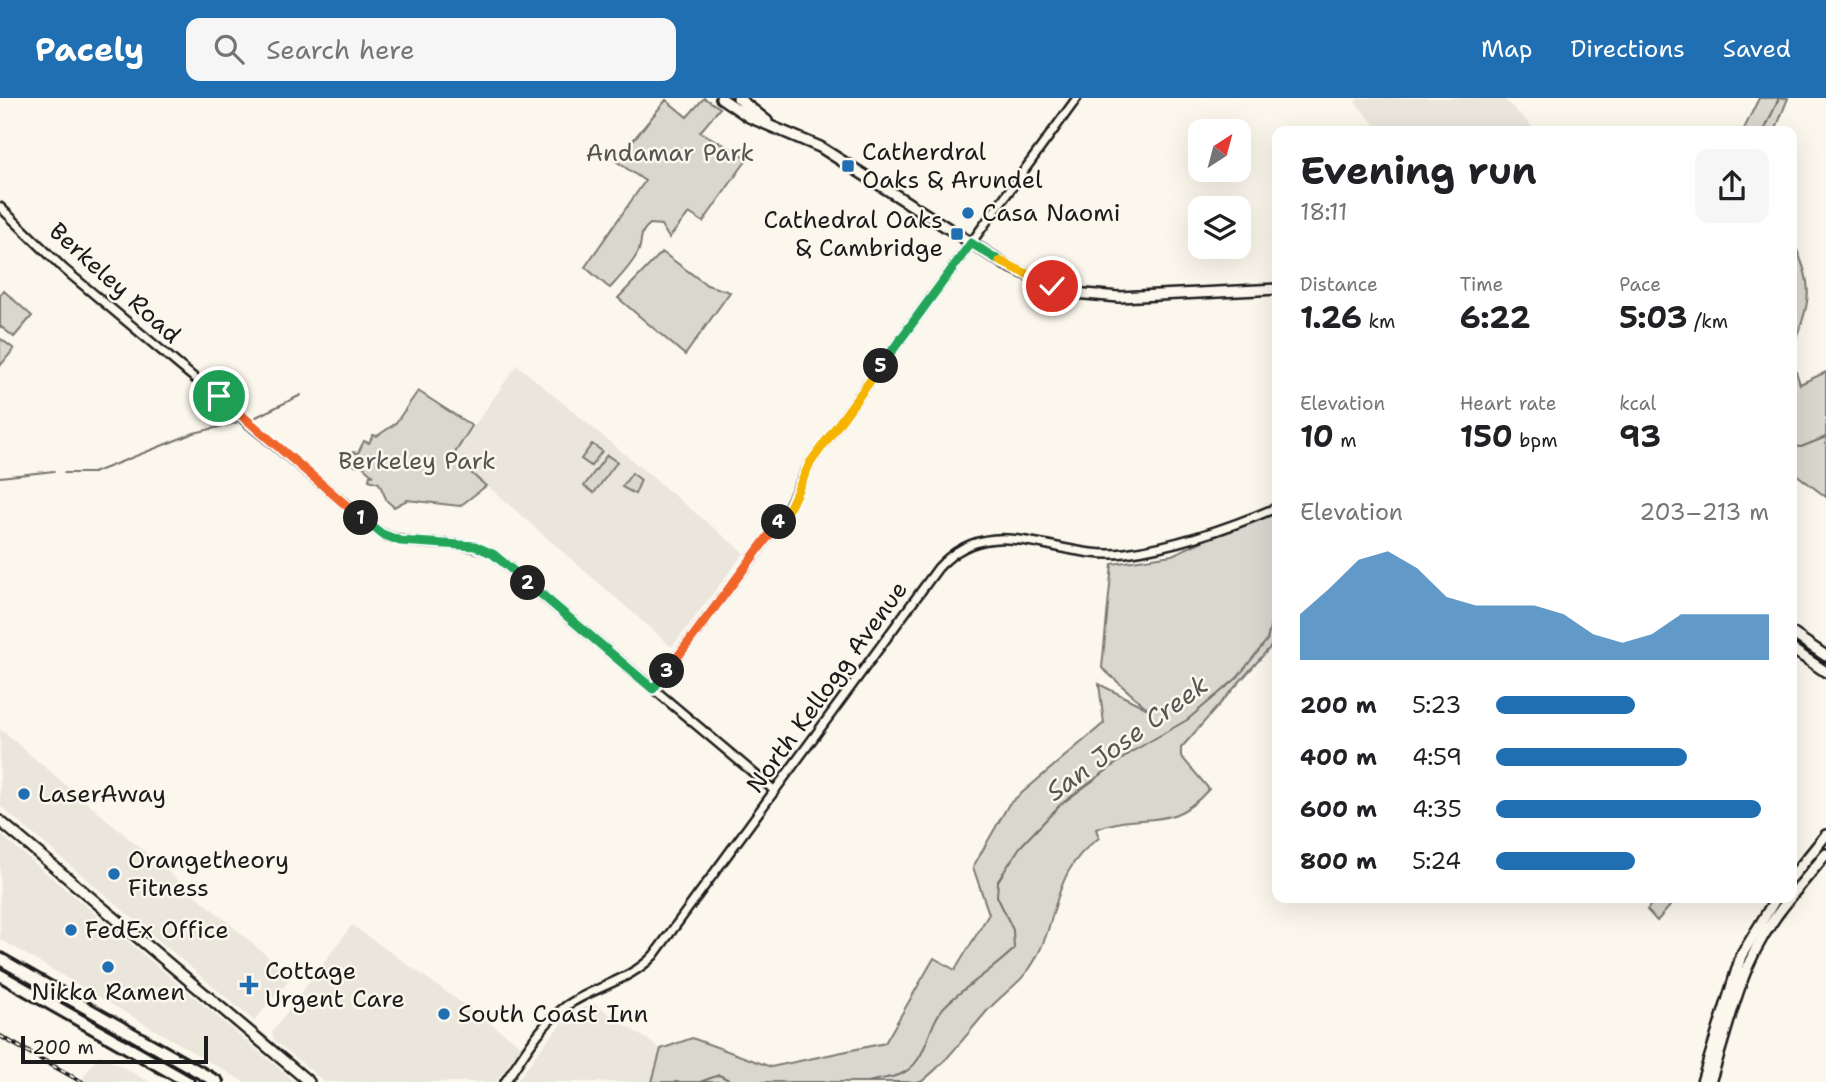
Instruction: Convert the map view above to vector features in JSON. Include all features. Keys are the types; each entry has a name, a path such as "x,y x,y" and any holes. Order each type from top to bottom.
{"highway":[{"path":"0,958 217,1082"},
{"path":"0,975 188,1082"}],"main road":[{"path":"721,98 749,117 820,147 971,243 1037,281 1074,293 1137,297 1272,289"},
{"path":"738,98 774,126"},
{"path":"1797,636 1826,656"},
{"path":"1797,652 1826,672"},
{"path":"0,821 309,1082"},
{"path":"1797,871 1826,835"},
{"path":"1797,890 1826,854"},
{"path":"1702,1082 1741,956 1773,903"},
{"path":"1710,1082 1746,965 1760,939 1787,903"}],"street":[{"path":"653,689 783,517 810,463 1077,98"},
{"name":"Berkeley Road","path":"0,207 64,269 376,530 400,541 467,544 493,554 775,791"},
{"name":"North Kellogg Avenue","path":"505,1082 551,1018 576,1000 629,976 654,955 938,568 967,544 1005,537 1093,553 1121,553 1169,545 1272,509"}],"shaded area":[{"path":"1359,98 1503,98 1532,126 1376,126 1355,102"},
{"path":"517,365 744,553 672,647 453,456"},
{"path":"0,729 292,977 254,1021 0,806"},
{"path":"0,834 295,1082 244,1082 0,939"},
{"path":"352,925 522,1046 496,1082 325,1082 274,1040 272,1032"},
{"path":"593,1003 661,1049 652,1082 516,1082 570,1015"},
{"path":"99,1054 149,1082 80,1082"}],"green space":[{"name":"Andamar Park","path":"704,98 720,108 700,132 748,158 703,222 689,213 669,238 661,225 650,224 646,227 634,260 610,288 585,267 645,181 616,161 666,100 687,117"},
{"path":"1759,98 1788,98 1777,126 1745,126"},
{"path":"1797,250 1807,281 1804,317 1797,334"},
{"path":"662,252 707,285 730,292 685,355 618,298"},
{"path":"4,291 32,316 14,337 0,326 0,295"},
{"path":"0,340 14,349 0,366"},
{"path":"1826,372 1826,497 1797,475 1797,375 1800,384"},
{"name":"Berkeley Park","path":"418,391 472,426 453,456 470,468 470,472 486,486 460,506 407,500 394,507 387,501 379,483 369,480 370,475 374,476 361,465 363,463 355,466 348,458 353,452 358,453 364,441 369,443 373,435 377,436 395,424"},
{"path":"592,444 602,451 591,466 581,459"},
{"path":"607,455 617,462 594,493 584,486"},
{"path":"632,473 641,480 635,494 622,487"},
{"path":"1272,509 1272,645 1181,748 1181,756 1209,789 1195,803 1168,817 1127,821 1096,829 1099,838 1083,851 1064,880 1035,960 1019,981 987,1011 948,1057 921,1082 652,1082 661,1049 692,1038 771,1067 885,1043 934,958 955,970 989,914 973,867 1009,804 1104,723 1099,684 1148,709 1102,668 1112,564 1172,555"},
{"path":"1652,903 1673,903 1657,921 1647,910"}],"waterway":[{"path":"1766,126 1779,98"},
{"path":"256,417 301,395"},
{"path":"64,473 93,473 194,433 236,423"},
{"name":"San Jose Creek","path":"1797,447 1826,437"},
{"path":"0,477 54,471"},
{"name":"San Jose Creek","path":"868,1082 899,1075 909,1069 922,1053 940,1012 1014,949 1013,930 997,896 998,881 1020,847 1060,805 1133,751 1187,720 1237,678 1267,640 1272,620"},
{"name":"San Jose Creek","path":"700,1082 719,1075 733,1082"}],"railway":[{"path":"0,1036 82,1082"}],"place":[{"name":"Catherdral Oaks & Arundel","path":"848,166"},
{"name":"Casa Naomi","path":"968,213"},
{"name":"Cathedral Oaks & Cambridge","path":"957,234"},
{"name":"LaserAway","path":"24,794"},
{"name":"Orangetheory Fitness","path":"114,874"},
{"name":"FedEx Office","path":"71,930"},
{"name":"Nikka Ramen","path":"108,967"},
{"name":"Cottage Urgent Care","path":"249,985"},
{"name":"South Coast Inn","path":"444,1014"}],"route":[{"path":"219,396 382,534 415,544 467,544 493,554 653,689 783,517 810,463 971,243 1006,265 1052,286"}]}
